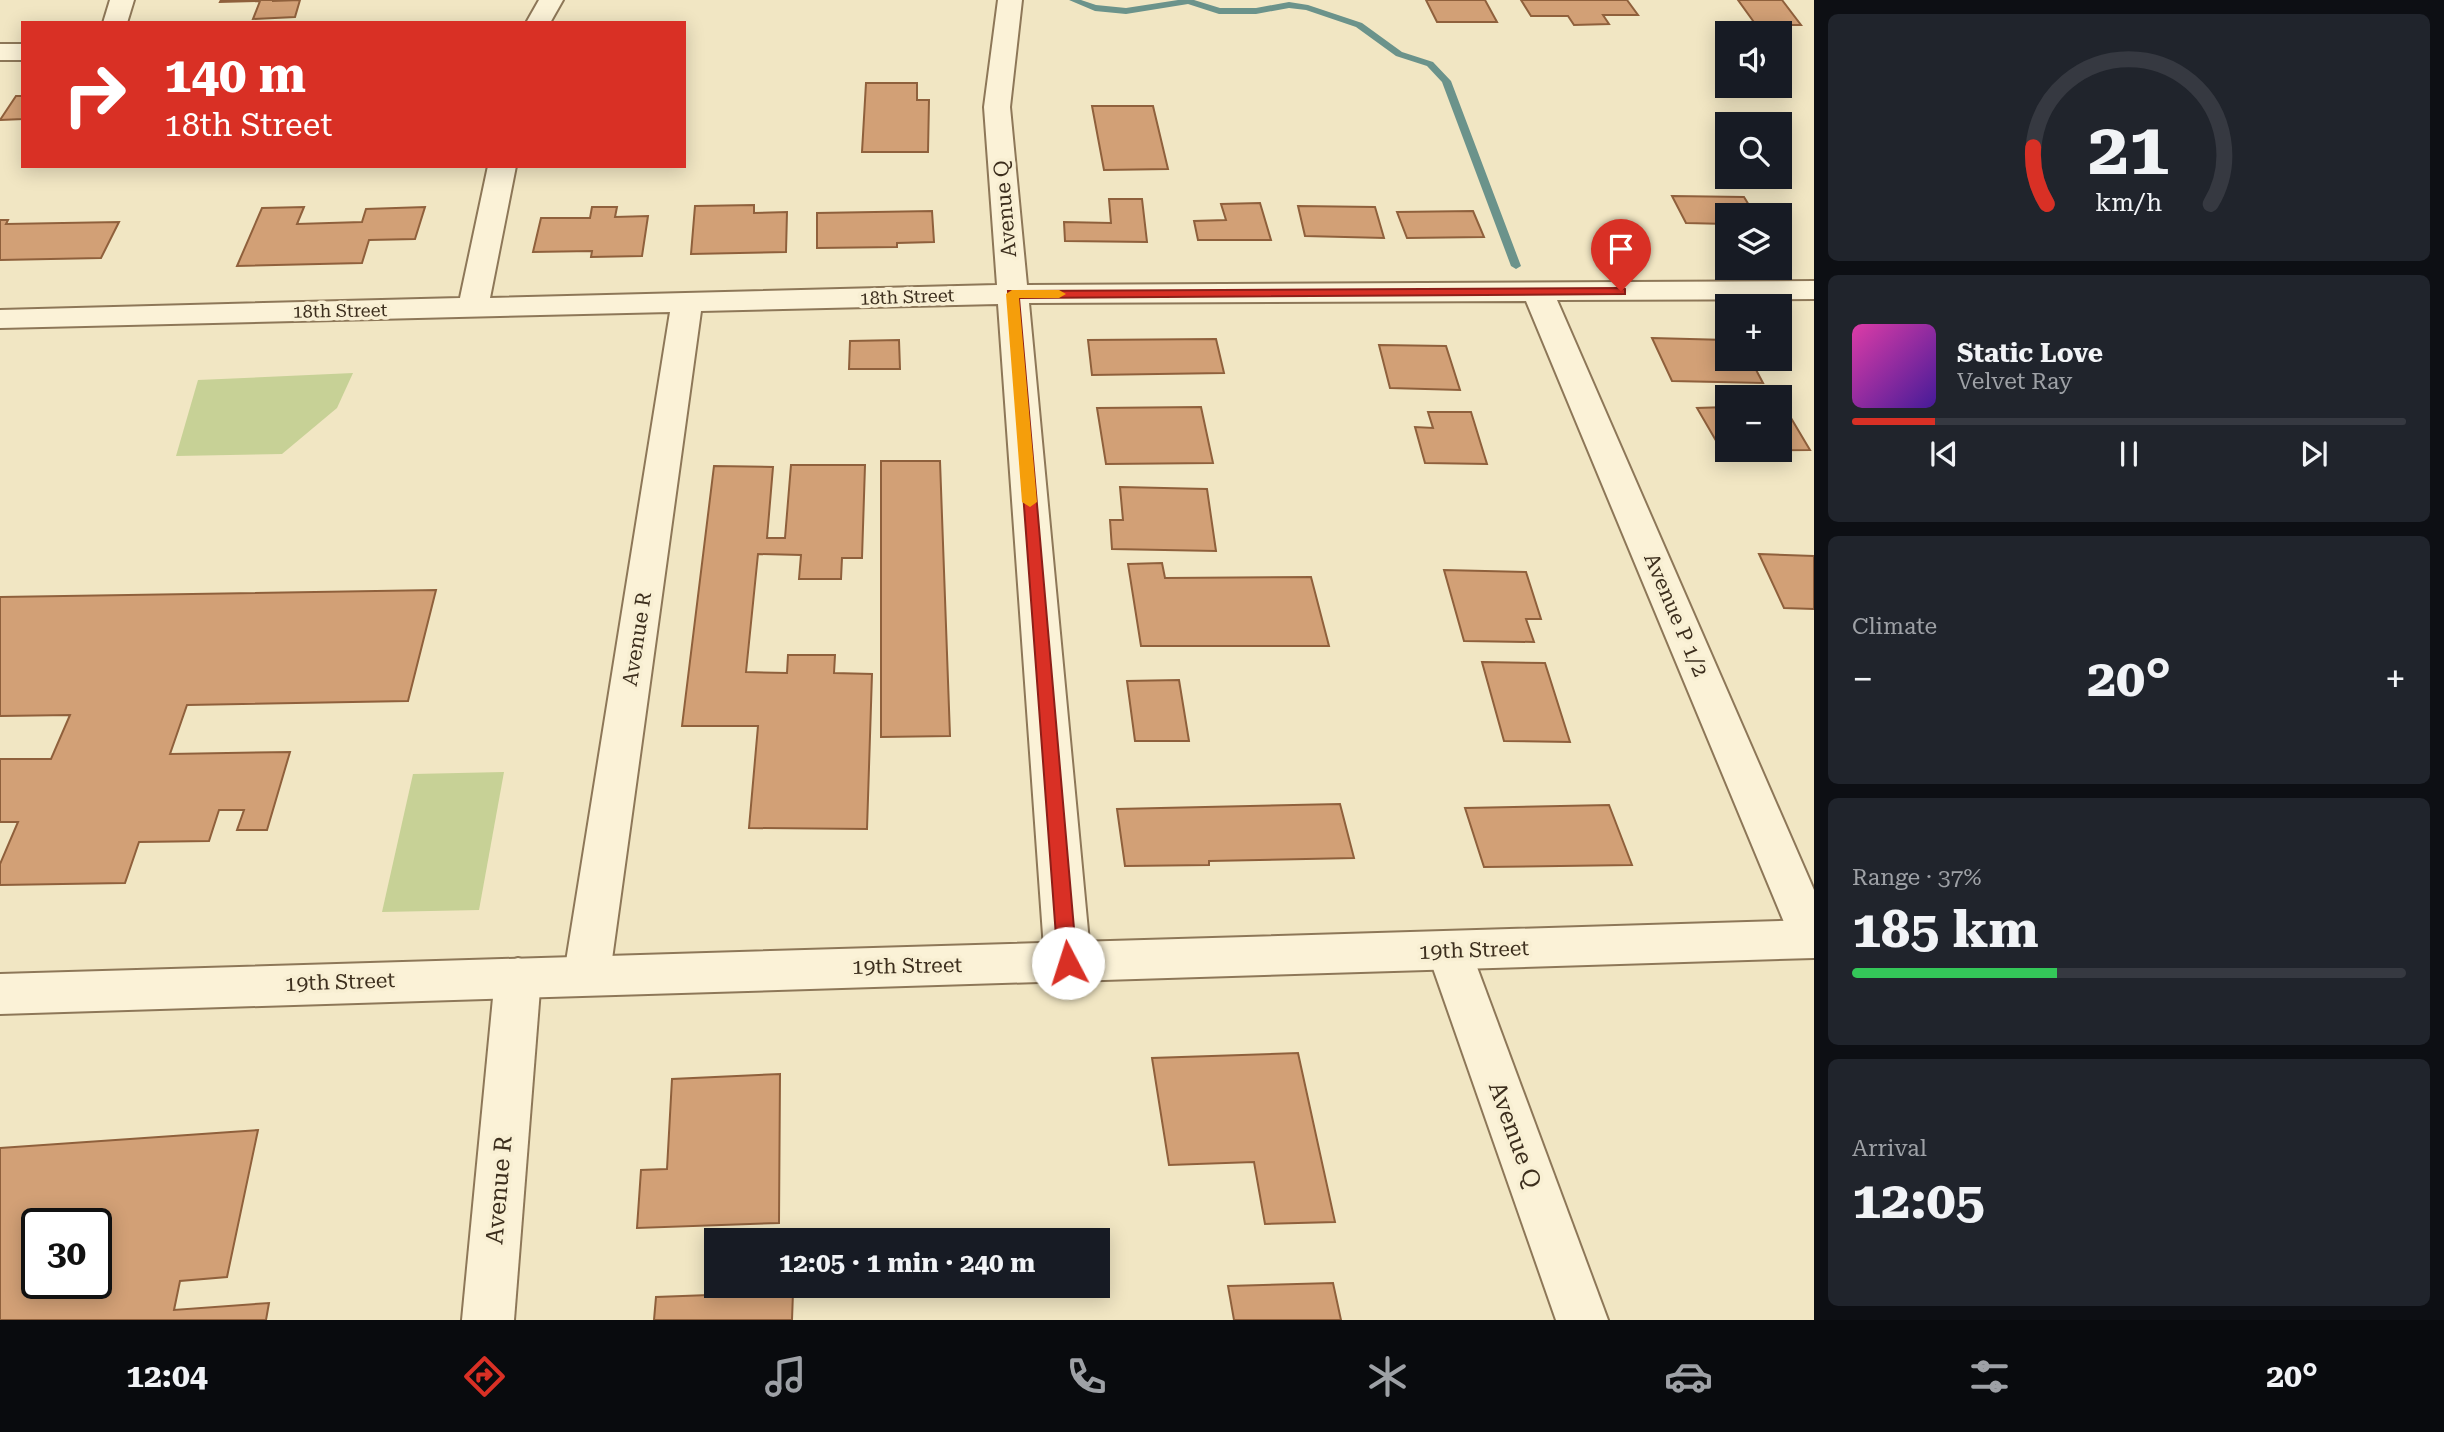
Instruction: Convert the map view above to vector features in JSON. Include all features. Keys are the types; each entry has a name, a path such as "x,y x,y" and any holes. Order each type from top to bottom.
{"street":[{"path":"116,21 122,0"},
{"path":"539,21 551,0"},
{"name":"Avenue Q","path":"1010,0 997,107 1068,963"},
{"path":"0,52 21,52"},
{"path":"473,308 502,168"},
{"name":"18th Street","path":"0,319 1012,294 1814,290"},
{"name":"Avenue P 1/2","path":"1538,292 1814,939"},
{"name":"Avenue R","path":"587,974 687,303"},
{"name":"19th Street","path":"0,994 518,976 1068,963 1814,939"},
{"name":"Avenue Q","path":"1449,951 1582,1320"},
{"name":"Avenue R","path":"488,1320 518,976"}],"green space":[{"path":"353,373 337,408 282,454 176,456 198,380"},
{"path":"504,772 479,910 382,912 413,774"}],"building":[{"path":"221,0 300,0 295,17 253,19 260,1 220,2"},
{"path":"1426,0 1485,0 1497,22 1437,22"},
{"path":"1521,0 1627,0 1638,15 1603,15 1609,24 1574,25 1568,16 1531,16"},
{"path":"1738,0 1782,0 1801,25 1792,25 1792,21 1753,21"},
{"path":"866,83 917,83 917,100 929,100 928,152 862,152"},
{"path":"16,96 21,96 21,119 0,120"},
{"path":"1092,106 1153,106 1168,169 1104,170"},
{"path":"1672,196 1744,197 1748,203 1715,203 1715,224 1686,223"},
{"path":"1109,199 1142,199 1147,242 1065,241 1064,222 1111,223"},
{"path":"1260,203 1271,240 1198,240 1194,221 1226,220 1221,204"},
{"path":"754,205 754,213 787,212 786,252 691,254 695,206"},
{"path":"1298,206 1375,207 1384,238 1305,236"},
{"path":"304,207 297,224 362,222 366,209 425,207 415,239 369,240 362,263 237,266 262,208"},
{"path":"592,207 617,207 615,217 648,216 642,256 591,257 592,251 533,252 541,218 590,218"},
{"path":"932,211 934,242 897,243 897,247 817,248 817,213"},
{"path":"1473,211 1484,237 1407,238 1397,212"},
{"path":"0,220 8,220 6,224 119,222 101,258 0,260"},
{"path":"1652,338 1715,340 1715,371 1757,371 1763,383 1672,381"},
{"path":"1216,339 1224,373 1092,375 1088,340"},
{"path":"899,340 900,369 849,369 850,341"},
{"path":"1379,345 1446,346 1460,390 1390,388"},
{"path":"1201,407 1213,463 1106,464 1097,408"},
{"path":"1715,407 1715,439 1697,408"},
{"path":"1428,412 1471,412 1487,464 1425,463 1415,427 1433,428"},
{"path":"1792,420 1810,450 1792,450"},
{"path":"881,461 940,461 950,736 881,737"},
{"path":"791,465 865,465 862,558 842,558 841,579 799,579 801,555 758,554 746,672 787,673 788,655 835,655 834,673 872,674 867,829 749,828 758,726 682,726 714,466 773,467 767,538 785,538"},
{"path":"1120,487 1207,489 1216,551 1112,549 1110,520 1123,520"},
{"path":"1759,554 1814,556 1814,609 1784,608"},
{"path":"1162,563 1165,578 1311,577 1329,646 1141,646 1128,564"},
{"path":"1444,570 1526,572 1541,619 1526,619 1534,642 1464,641"},
{"path":"436,590 408,701 187,705 170,754 290,752 267,830 237,830 244,810 219,810 209,841 139,842 125,883 0,885 0,864 18,822 0,822 0,759 51,759 70,715 0,716 0,597"},
{"path":"1482,662 1545,663 1570,742 1504,741"},
{"path":"1179,680 1189,741 1135,741 1127,681"},
{"path":"1340,804 1354,858 1125,866 1117,809"},
{"path":"1609,805 1632,865 1484,867 1465,808"},
{"path":"1298,1053 1335,1222 1265,1224 1254,1162 1169,1165 1152,1058"},
{"path":"780,1074 779,1223 637,1228 641,1170 667,1169 672,1079"},
{"path":"258,1130 227,1277 180,1281 174,1310 269,1303 266,1320 0,1320 0,1148"},
{"path":"1333,1283 1341,1320 1234,1320 1228,1286"},
{"path":"704,1295 704,1298 793,1298 792,1320 654,1320 656,1297"}],"waterway":[{"path":"1073,0 1095,8 1126,11 1188,1 1219,11 1256,11 1289,5 1308,8 1359,25 1399,54 1430,64 1446,81 1516,266"}],"slow traffic":[{"path":"1030,502 1012,294 1059,294"}],"route":[{"path":"1068,963 1012,294 1621,291"}]}
